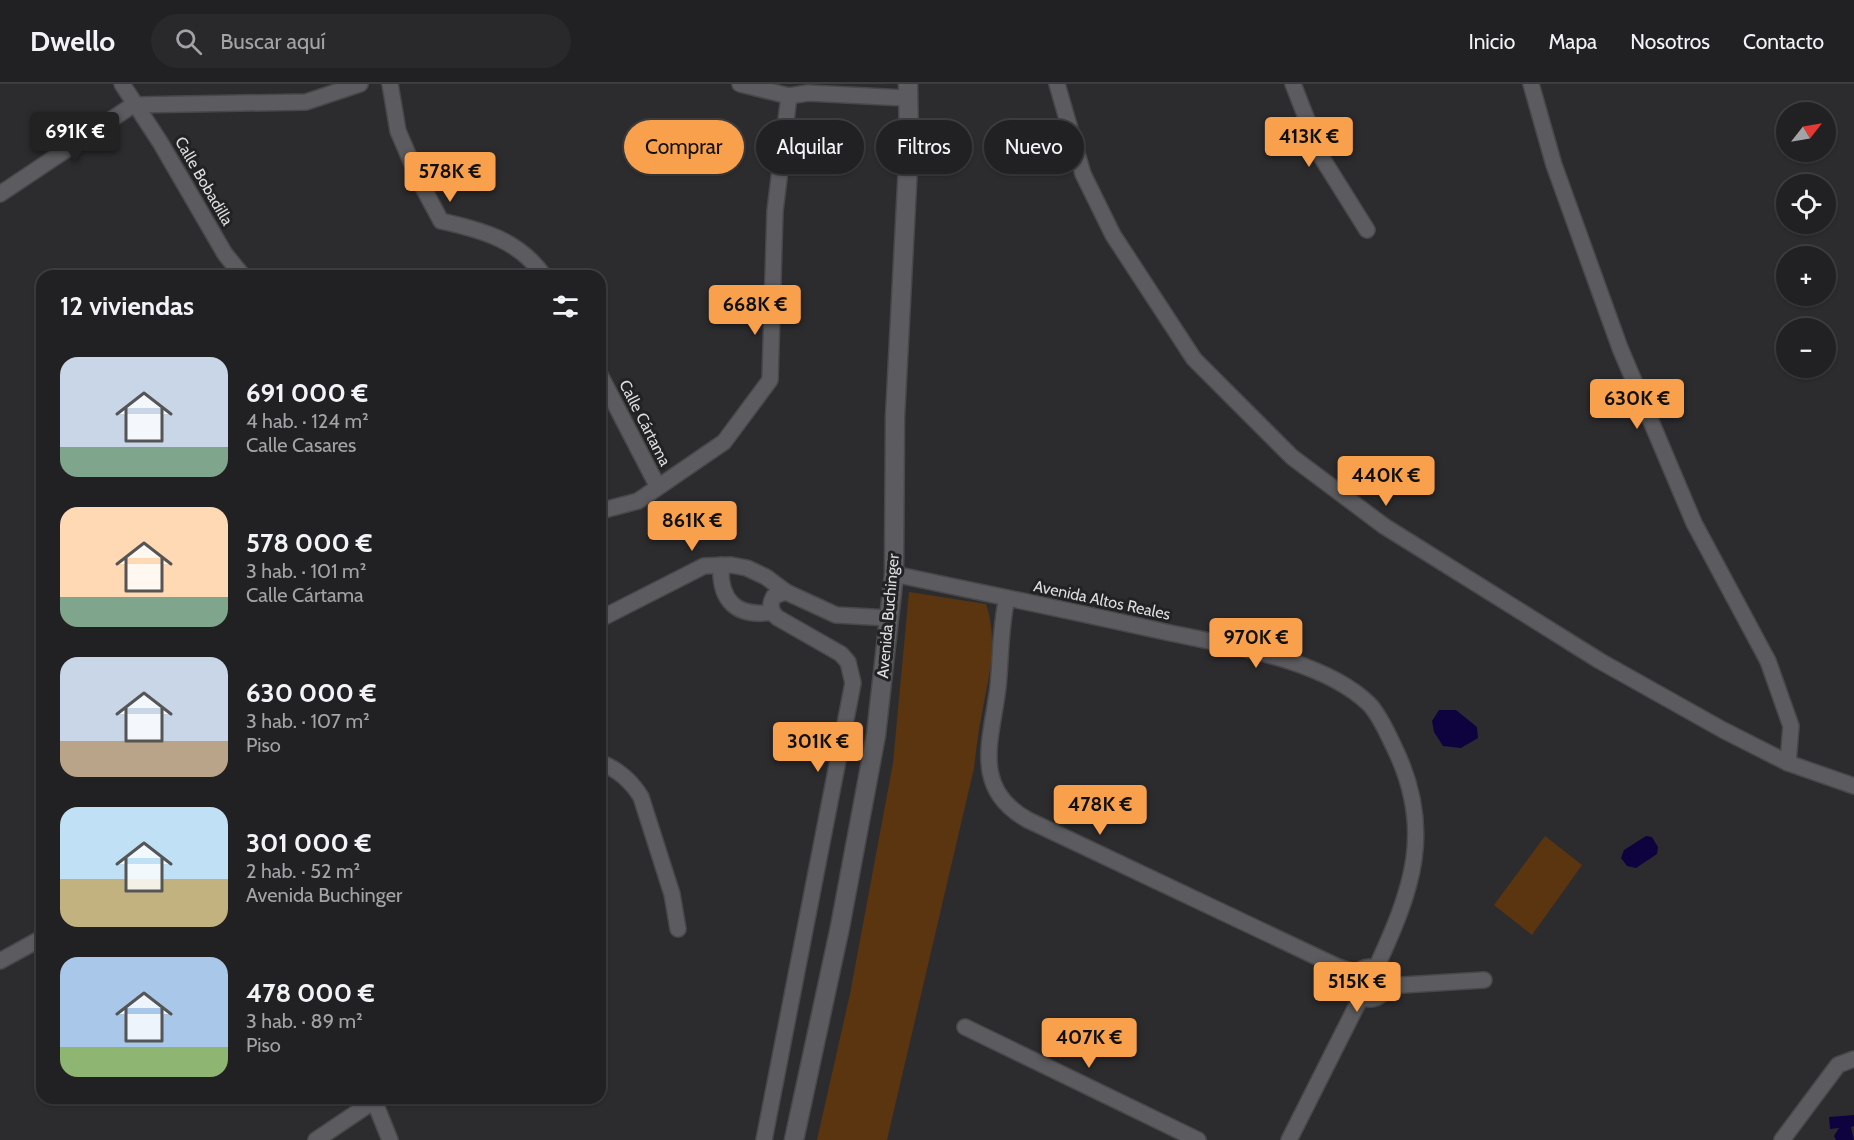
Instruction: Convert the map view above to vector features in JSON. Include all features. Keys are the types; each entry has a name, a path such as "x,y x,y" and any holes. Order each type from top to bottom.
{"street":[{"name":"Calle Bobadilla","path":"122,84 133,105 160,142 225,254 238,270"},
{"path":"0,194 133,105 306,102 360,84"},
{"path":"390,84 398,131 419,180 441,221 473,228 504,239 533,261 540,270"},
{"path":"740,84 789,96 808,93 905,98 908,87"},
{"path":"1057,84 1083,174 1113,235 1194,359 1292,457 1383,526 1600,661 1723,730 1788,763 1854,786"},
{"path":"1293,84 1322,158 1367,230"},
{"path":"1531,84 1554,165 1620,348 1694,523 1767,661 1791,726 1788,763"},
{"name":"Avenida Buchinger","path":"794,1140 840,927 876,735 894,574 895,417 909,146 908,87"},
{"path":"606,509 638,501 724,442 770,380 775,211 789,96"},
{"name":"Calle Cártama","path":"606,387 658,487"},
{"path":"721,565 720,582 726,598 749,614 772,612"},
{"path":"606,616 694,568 721,565 747,568 766,577 786,592 836,615 889,618"},
{"name":"Avenida Altos Reales","path":"894,574 1271,655 1329,677 1370,705 1409,777 1415,846 1413,870 1406,902 1376,968"},
{"path":"764,1140 853,683 848,662 841,654 778,618 772,612 770,603 774,596 786,592"},
{"path":"1007,598 1001,624 998,690 988,747 988,765 994,784 1009,806 1015,812 1060,835 1336,966 1356,973"},
{"path":"606,766 620,773 635,786 642,797 672,894 678,929"},
{"path":"0,961 36,941"},
{"path":"1361,997 1353,983 1356,973 1365,967 1376,968 1384,975 1386,986"},
{"path":"1361,997 1376,998 1386,986 1484,980"},
{"path":"1289,1140 1361,997"},
{"path":"966,1027 1198,1140"},
{"path":"1782,1140 1838,1065 1854,1059"},
{"path":"316,1140 367,1104"},
{"path":"376,1104 390,1140"}],"shaded area":[{"path":"909,592 986,604 992,633 991,661 974,768 887,1140 817,1140 850,994 893,763"},
{"path":"1439,710 1456,710 1477,727 1478,738 1461,748 1443,746 1434,732 1432,721"},
{"path":"1545,836 1582,865 1532,935 1494,905"},
{"path":"1646,836 1652,837 1658,847 1657,854 1636,868 1627,866 1621,858 1624,850"},
{"path":"1854,1115 1854,1126 1851,1127 1854,1140 1836,1140 1834,1136 1839,1128 1830,1129 1829,1117"}]}
